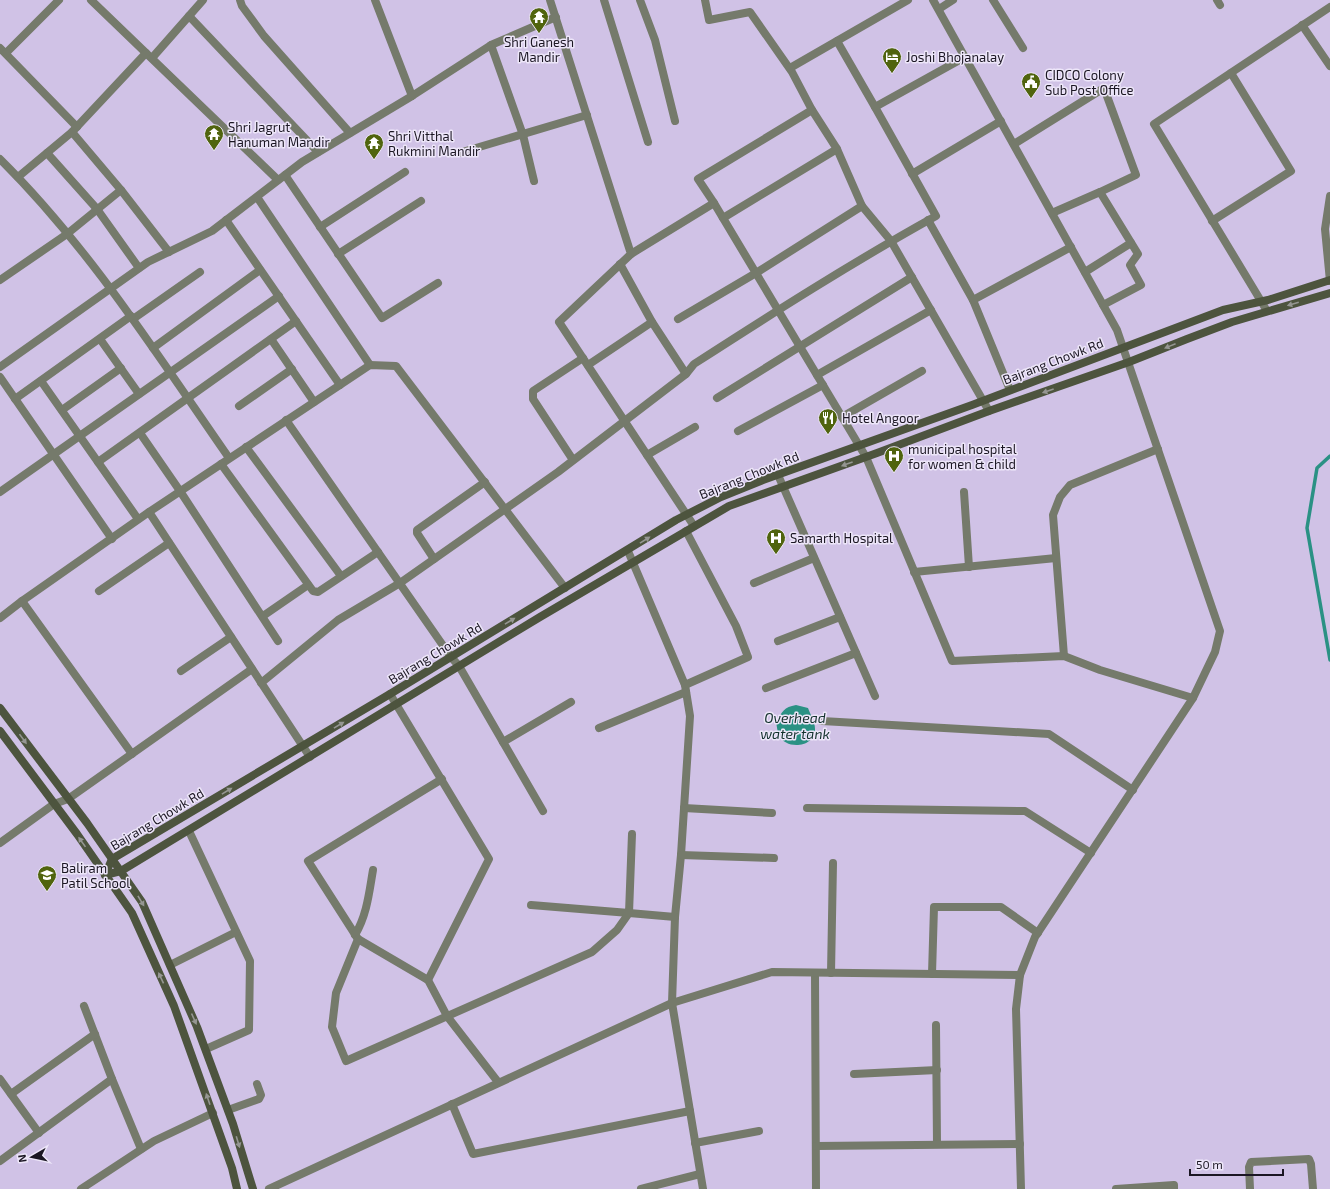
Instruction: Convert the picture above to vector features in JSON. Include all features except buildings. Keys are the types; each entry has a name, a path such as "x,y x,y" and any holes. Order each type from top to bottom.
{"street":[{"path":"59,0 3,51 74,129 169,252"},
{"path":"92,0 149,56 282,178 320,227 382,318 438,283"},
{"path":"18,177 74,129 189,16 203,0"},
{"path":"240,0 242,6 264,36 350,133"},
{"path":"376,0 412,96"},
{"path":"550,0 631,254"},
{"path":"604,0 648,142"},
{"path":"640,0 655,40 676,121"},
{"path":"705,0 709,20 750,12 790,68 812,110 837,149 862,206 891,241 989,411"},
{"path":"790,68 908,0"},
{"path":"933,0 1118,330 1220,631 1215,652 1193,698 1038,933 1020,976 1016,1009 1021,1189"},
{"path":"939,10 953,0"},
{"path":"993,0 1023,48"},
{"path":"1267,311 1154,124 1330,6"},
{"path":"189,16 318,152"},
{"path":"0,367 148,262 212,231 302,162 412,96 491,45 556,17"},
{"path":"1302,25 1330,66"},
{"path":"261,684 338,620 400,583 505,509 573,460 686,374 694,364 778,310 891,241 936,216 837,41"},
{"path":"491,45 523,135 534,182"},
{"path":"875,106 965,57"},
{"path":"1212,221 1291,171 1232,72"},
{"path":"1014,144 1104,88 1136,175 1052,214"},
{"path":"812,110 698,179 714,203 866,457 952,661 1064,656 1100,670 1193,698"},
{"path":"459,153 587,115"},
{"path":"912,174 1001,121"},
{"path":"723,218 837,149"},
{"path":"47,153 97,209 139,268"},
{"path":"0,160 29,188 111,288 229,458"},
{"path":"320,227 405,172"},
{"path":"0,280 67,234 121,190"},
{"path":"1100,192 1138,254 1130,265 1141,285 1103,304"},
{"path":"257,196 370,365"},
{"path":"1330,196 1325,229 1330,281"},
{"path":"338,254 421,201"},
{"path":"694,526 559,322 631,254 714,203"},
{"path":"678,319 756,273 862,206"},
{"path":"226,220 340,385"},
{"path":"928,220 973,300 1010,390"},
{"path":"1085,272 1131,243"},
{"path":"973,300 1071,247"},
{"path":"620,264 652,322 686,374"},
{"path":"152,348 260,270"},
{"path":"15,399 100,338 200,272"},
{"path":"717,398 800,348 912,277"},
{"name":"Bajrang Chowk Rd","path":"105,875 112,859 390,694 686,515 721,497 1223,310 1261,301 1330,281"},
{"name":"Bajrang Chowk Rd","path":"105,875 121,871 189,831 459,666 729,506 989,411 1129,362 1203,332 1267,311 1330,293"},
{"path":"0,492 279,296"},
{"path":"817,375 931,310"},
{"path":"98,462 296,321"},
{"path":"588,365 652,322"},
{"path":"100,338 139,394"},
{"path":"271,339 314,402"},
{"path":"573,460 533,399 532,395 533,391 583,358"},
{"path":"0,618 138,519 370,365 396,366 565,588"},
{"path":"62,410 121,368"},
{"path":"239,406 292,369"},
{"path":"842,418 922,371"},
{"path":"0,377 112,539"},
{"path":"41,381 138,519"},
{"path":"738,431 822,385"},
{"path":"286,420 451,657 459,666 543,811"},
{"path":"647,455 695,427"},
{"path":"140,432 263,616 278,641"},
{"path":"246,447 341,576"},
{"path":"1064,656 1053,515 1060,497 1070,486 1158,450"},
{"path":"221,464 313,591 318,592 378,552"},
{"path":"778,475 875,696"},
{"path":"434,559 417,533 417,530 485,482"},
{"path":"964,492 969,567"},
{"path":"149,512 310,757"},
{"path":"599,728 686,688 748,657 736,626 686,531"},
{"path":"99,591 169,543"},
{"path":"628,550 686,688 690,716 681,856 675,917 672,1003 703,1189"},
{"path":"754,583 814,558"},
{"path":"914,572 1056,558"},
{"path":"263,616 308,585"},
{"path":"22,601 132,754"},
{"path":"778,641 840,617"},
{"path":"181,672 231,638"},
{"path":"766,688 856,652"},
{"path":"0,843 54,804 68,799 252,669"},
{"path":"390,694 489,859 428,980"},
{"path":"503,742 571,702"},
{"path":"0,708 121,871 142,902 206,1049 228,1110 253,1189"},
{"path":"822,721 1049,734 1133,790"},
{"path":"0,731 132,913 174,1006 213,1113 238,1189"},
{"path":"442,779 308,861 356,937 428,980 447,1016 498,1082"},
{"path":"684,808 772,813"},
{"path":"807,808 1025,811 1091,853"},
{"path":"189,831 250,961 249,1030 206,1049"},
{"path":"373,870 367,908 336,993 332,1027 346,1061 592,952 617,930 629,913 632,834"},
{"path":"681,856 774,858"},
{"path":"830,973 833,863"},
{"path":"531,905 675,917"},
{"path":"932,974 934,907 1001,907 1038,933"},
{"path":"170,965 236,932"},
{"path":"269,1189 672,1003 772,972 1020,976"},
{"path":"815,973 816,1189"},
{"path":"84,1006 141,1149"},
{"path":"936,1025 937,1144"},
{"path":"11,1094 95,1034"},
{"path":"854,1074 937,1070"},
{"path":"0,1079 39,1133"},
{"path":"0,1161 112,1079"},
{"path":"228,1110 259,1099 261,1095 257,1084"},
{"path":"452,1104 473,1154 690,1111"},
{"path":"81,1189 141,1149 213,1113"},
{"path":"695,1143 759,1131"},
{"path":"816,1146 1020,1144"},
{"path":"1250,1189 1249,1167 1251,1162 1309,1159 1311,1164 1313,1189"},
{"path":"642,1189 700,1174"},
{"path":"1116,1189 1174,1185 1174,1189"}],"water":[{"name":"Overhead water tank","path":"796,705 808,708 815,726 814,735 811,740 800,745 794,745 783,740 778,733 776,722 784,710"}],"waterway":[{"path":"1330,456 1317,468 1307,528 1330,660"}],"place":[{"name":"Shri Ganesh Mandir","path":"539,34"},
{"name":"Joshi Bhojanalay","path":"892,74"},
{"name":"CIDCO Colony Sub Post Office","path":"1031,99"},
{"name":"Shri Jagrut Hanuman Mandir","path":"214,151"},
{"name":"Shri Vitthal Rukmini Mandir","path":"374,160"},
{"name":"Hotel Angoor","path":"828,435"},
{"name":"municipal hospital for women & child","path":"894,473"},
{"name":"Samarth Hospital","path":"776,555"},
{"name":"Baliram Patil School","path":"47,892"}]}
